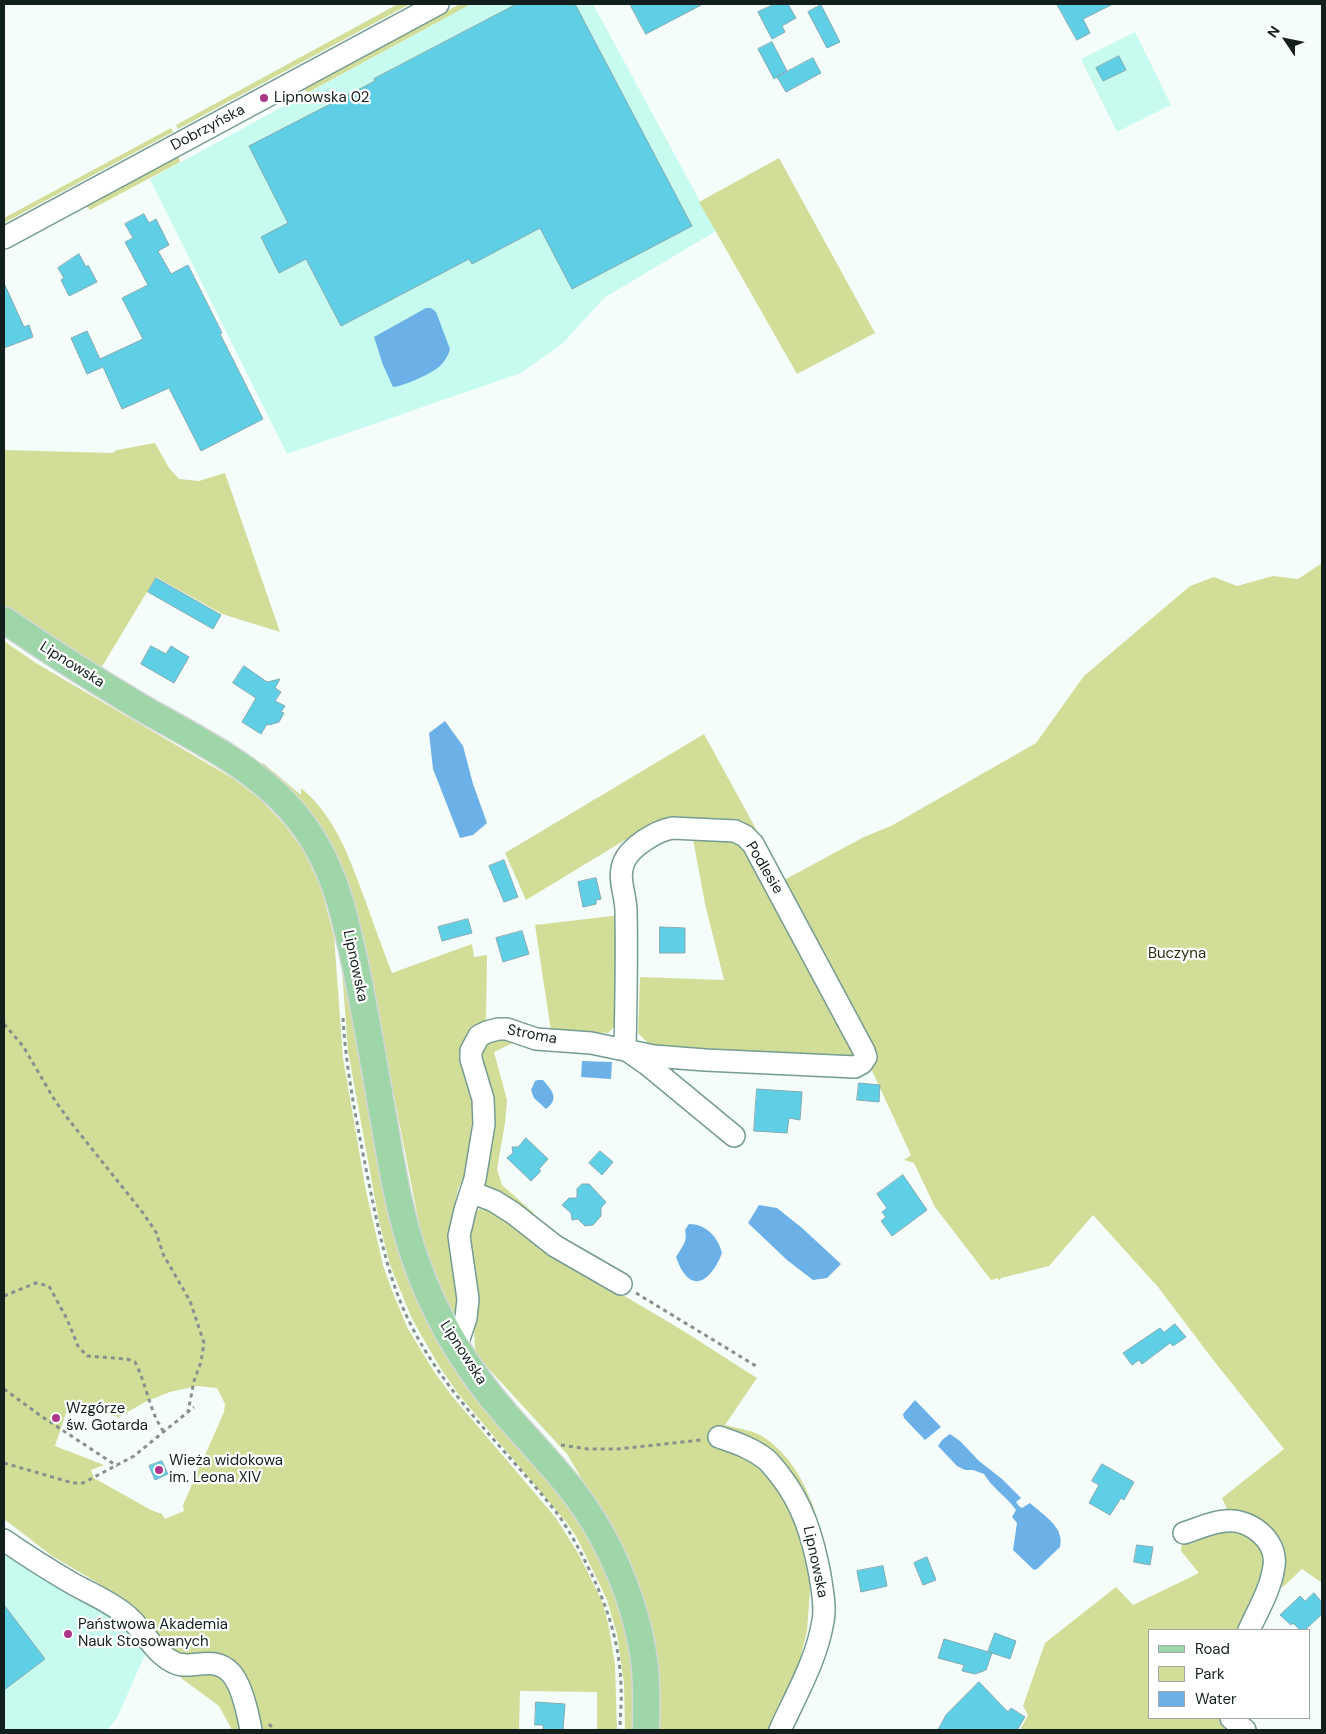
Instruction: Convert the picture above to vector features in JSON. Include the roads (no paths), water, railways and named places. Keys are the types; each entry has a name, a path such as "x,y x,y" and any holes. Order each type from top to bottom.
{"main road":[{"name":"Lipnowska","path":"4,620 54,655 252,774 280,797 304,824 314,840 332,876 349,932 391,1164 410,1246 426,1289 456,1348 487,1390 576,1495 601,1533 610,1551 628,1597 642,1649 645,1668 646,1730"}],"street":[{"name":"Dobrzyńska","path":"4,238 438,4"},
{"name":"Podlesie","path":"625,1049 627,987 626,908 621,870 624,861 631,852 655,834 664,830 672,828 724,829 735,831 745,836 753,844 864,1051 866,1057 862,1063 855,1068 845,1067"},
{"name":"Stroma","path":"456,1348 466,1318 468,1299 459,1236 465,1210 476,1179 484,1124 483,1099 472,1058 472,1050 479,1036 498,1029 507,1029 536,1039 591,1043 654,1056 845,1067"},
{"path":"625,1049 648,1065 734,1136"},
{"path":"471,1192 500,1205 556,1246 621,1284"},
{"name":"Lipnowska","path":"719,1438 749,1447 768,1461 787,1483 799,1503 807,1521 815,1549 824,1597 824,1619 820,1637 808,1670 780,1730"},
{"path":"1184,1534 1230,1520 1256,1529 1268,1540 1272,1547 1274,1566 1263,1602 1250,1629"},
{"path":"4,1540 124,1613 160,1652 174,1663 184,1665 213,1663 231,1672 237,1680 251,1730"},
{"path":"1232,1719 1245,1730"}],"water":[{"path":"426,308 431,308 436,312 450,349 448,354 440,366 430,373 393,387 383,365 374,337"},
{"path":"445,721 463,746 473,784 487,823 473,835 460,838 433,769 429,733"},
{"path":"582,1061 612,1062 611,1079 581,1077"},
{"path":"543,1080 553,1094 553,1101 546,1109 534,1098 531,1090 535,1081"},
{"path":"759,1205 777,1208 841,1264 827,1278 813,1280 787,1260 748,1223"},
{"path":"689,1224 701,1226 710,1232 718,1242 722,1253 712,1272 706,1278 699,1281 693,1281 687,1277 676,1257 684,1244 685,1230"},
{"path":"915,1400 941,1427 925,1440 904,1418 903,1414"},
{"path":"950,1434 1021,1498 1016,1502 1019,1506 1022,1508 1030,1503 1056,1527 1061,1540 1060,1547 1037,1569 1034,1570 1013,1550 1017,1523 1012,1517 1016,1510 1012,1505 991,1484 984,1474 973,1470 965,1470 957,1466 938,1446"}],"place":[{"name":"Lipnowska 02","path":"264,98"},
{"name":"Wzgórze św. Gotarda","path":"56,1418"},
{"name":"Wieża widokowa im. Leona XIV","path":"159,1470"},
{"name":"Państwowa Akademia Nauk Stosowanych","path":"68,1634"}],"park label":[{"name":"Buczyna","path":"1177,954"}]}
